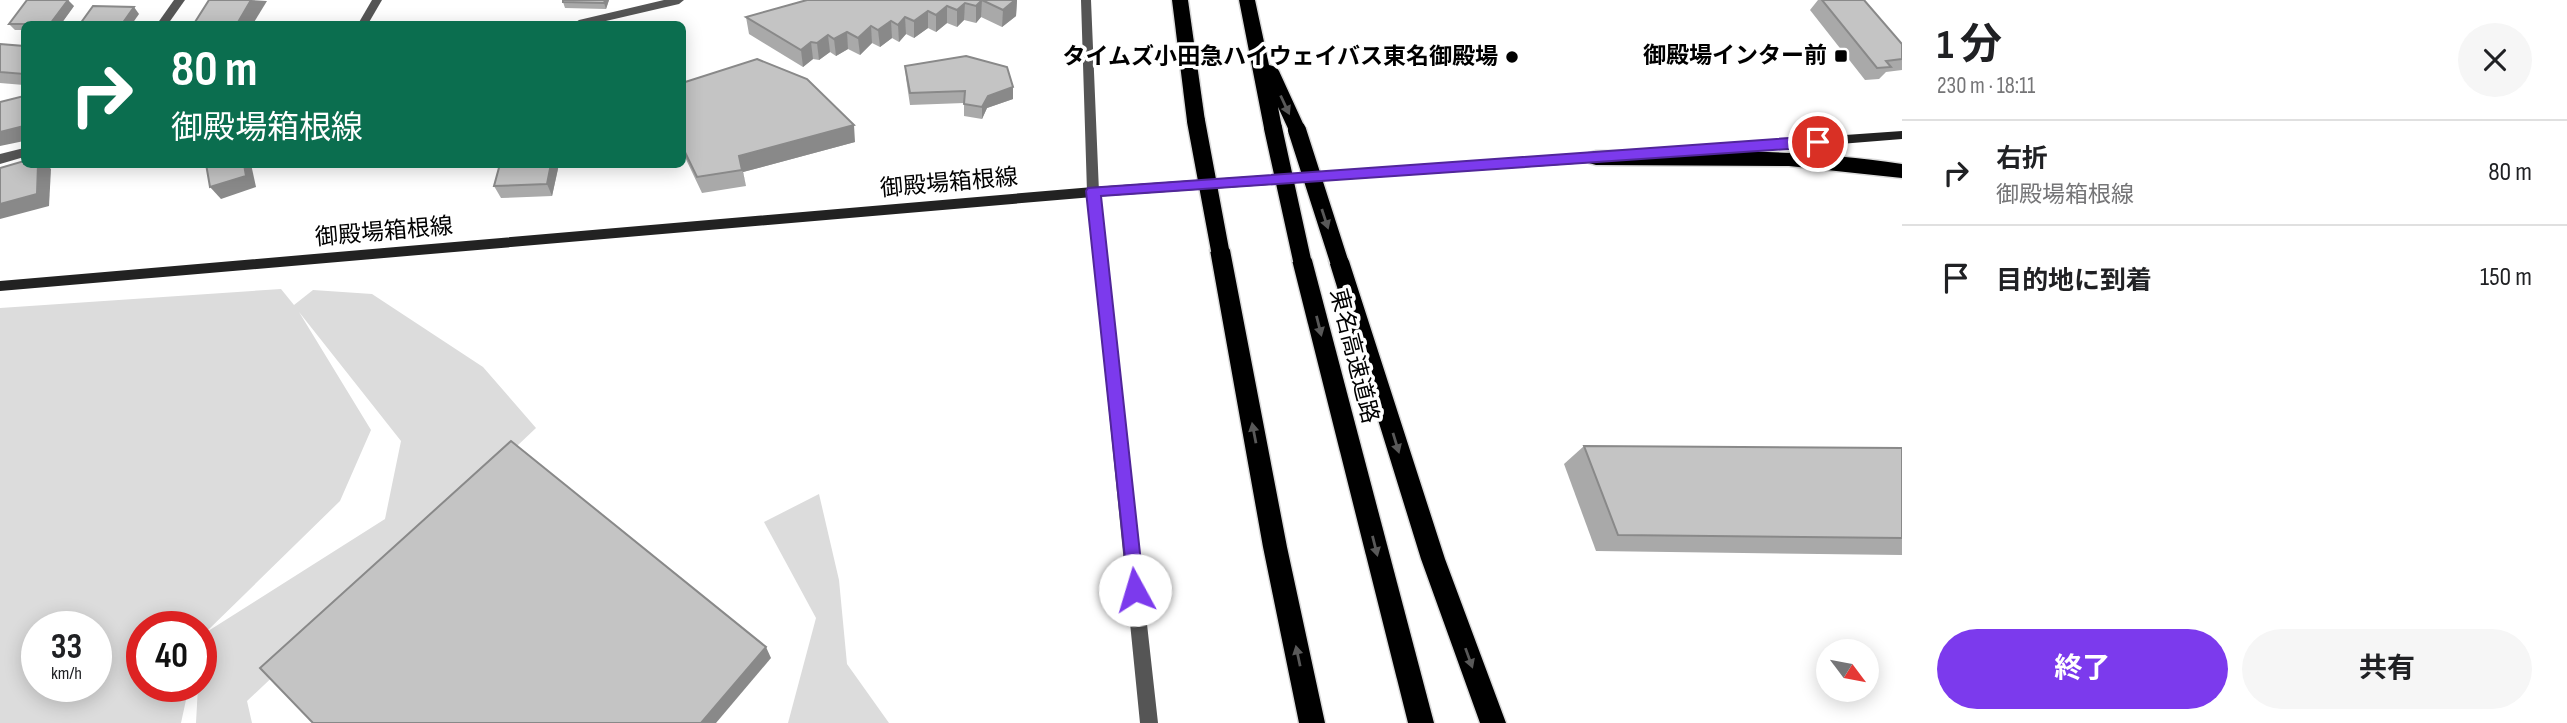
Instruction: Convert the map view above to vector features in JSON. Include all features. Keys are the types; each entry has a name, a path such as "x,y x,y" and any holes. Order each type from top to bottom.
{"highway":[{"path":"1180,0 1196,121 1275,547 1312,723"},
{"name":"東名高速道路","path":"1247,0 1303,260 1421,723"},
{"path":"1253,35 1297,131 1433,559 1493,723"},
{"path":"1596,158 1817,161 1867,164 1902,171"}],"main road":[{"name":"御殿場箱根線","path":"0,286 1093,191 1902,135"}],"street":[{"path":"164,21 180,0"},
{"path":"365,21 377,0"},
{"path":"592,21 679,0"},
{"path":"1087,0 1093,191 1149,723"},
{"path":"0,159 21,154"}],"shaded area":[{"path":"281,289 294,305 313,290 372,294 483,367 536,428 247,701 252,723 196,723 197,702 217,702 217,625 385,519 401,441 299,312 371,430 340,501 217,621 217,611 126,611 126,702 186,702 181,723 0,723 0,308"},
{"path":"819,494 839,580 847,664 889,723 788,723 816,618 764,522"}],"building":[{"path":"27,0 68,0 52,21 21,21 21,24 9,24"},
{"path":"209,0 251,0 239,21 196,21"},
{"path":"563,0 605,0 604,3"},
{"path":"807,0 982,0 976,6 965,3 957,10 947,6 936,15 928,11 914,21 905,17 898,25 891,21 878,30 871,26 858,38 847,32 834,39 828,35 817,43 811,42 801,50 746,17"},
{"path":"982,0 1015,0 1003,10"},
{"path":"1822,0 1864,0 1902,44 1902,59 1886,61 1891,67 1877,68"},
{"path":"93,6 134,7 124,21 82,21"},
{"path":"0,44 21,46 21,74 0,72"},
{"path":"966,56 1007,67 1013,87 988,96 982,107 964,104 965,91 910,93 905,66"},
{"path":"757,59 807,79 854,125 739,156 742,170 697,177 686,154 686,82"},
{"path":"21,97 21,127 0,132 0,102"},
{"path":"21,162 21,168 38,168 37,194 0,204 0,168"},
{"path":"207,168 245,168 246,176 210,187"},
{"path":"499,168 550,168 547,184 494,186"},
{"path":"511,441 766,647 701,723 313,723 260,668"},
{"path":"1584,446 1902,448 1902,538 1618,535"}],"place":[{"name":"御殿場インター前","path":"1841,56"},
{"name":"タイムズ小田急ハイウェイバス東名御殿場","path":"1512,57"}],"route":[{"path":"1135,590 1093,191 1818,142"}]}
